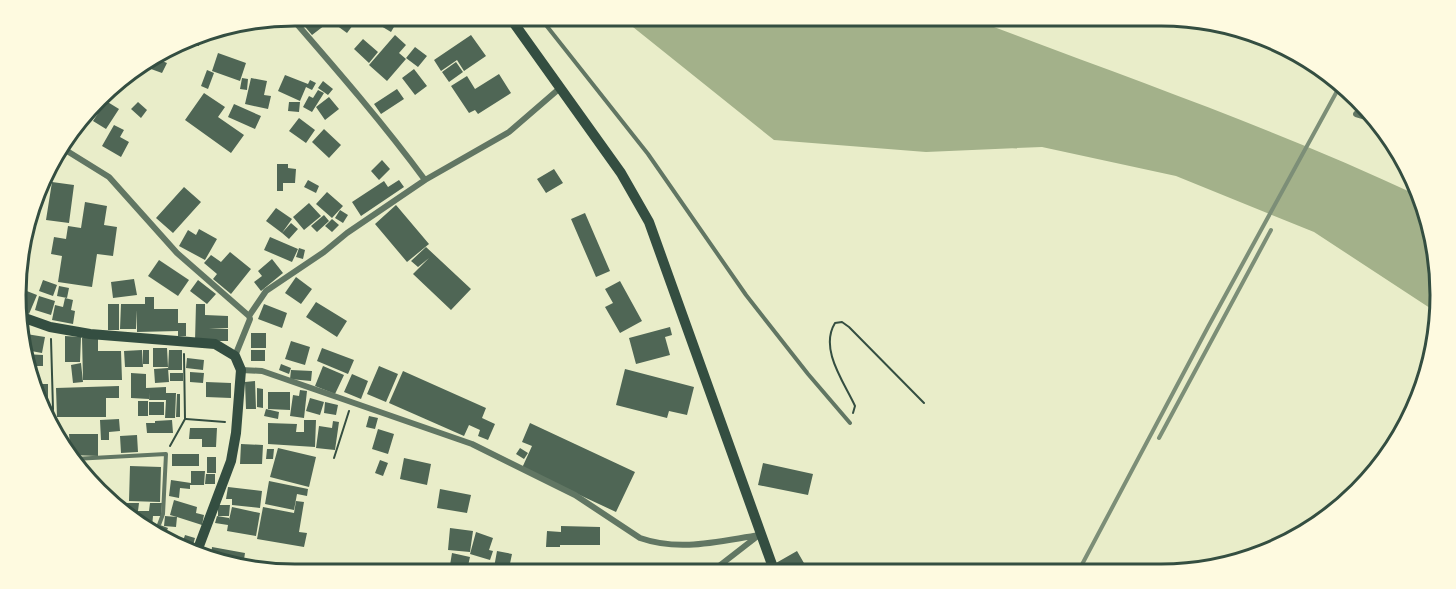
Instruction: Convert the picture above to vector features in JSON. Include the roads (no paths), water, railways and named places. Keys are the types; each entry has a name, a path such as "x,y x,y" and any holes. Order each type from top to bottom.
{"main road":[{"path":"516,26 621,173 649,222 770,564"},
{"path":"27,319 51,327 90,334 215,344 235,356 241,370 237,423 231,461 199,546"}],"street":[{"path":"297,26 364,100 425,180"},
{"path":"235,356 250,319 249,316 266,291 425,180 509,132 560,88"},
{"path":"1356,114 1363,116"},
{"path":"67,151 110,177 177,253 249,316"},
{"path":"241,370 262,371 472,444 575,495 640,538 651,542 688,546 759,535"},
{"path":"722,564 759,535"}],"lane":[{"path":"547,26 648,154 746,295 850,423"},
{"path":"81,459 166,454 163,514 159,526"}],"railway":[{"path":"1082,564 1337,91"},
{"path":"1159,438 1271,230"}]}
